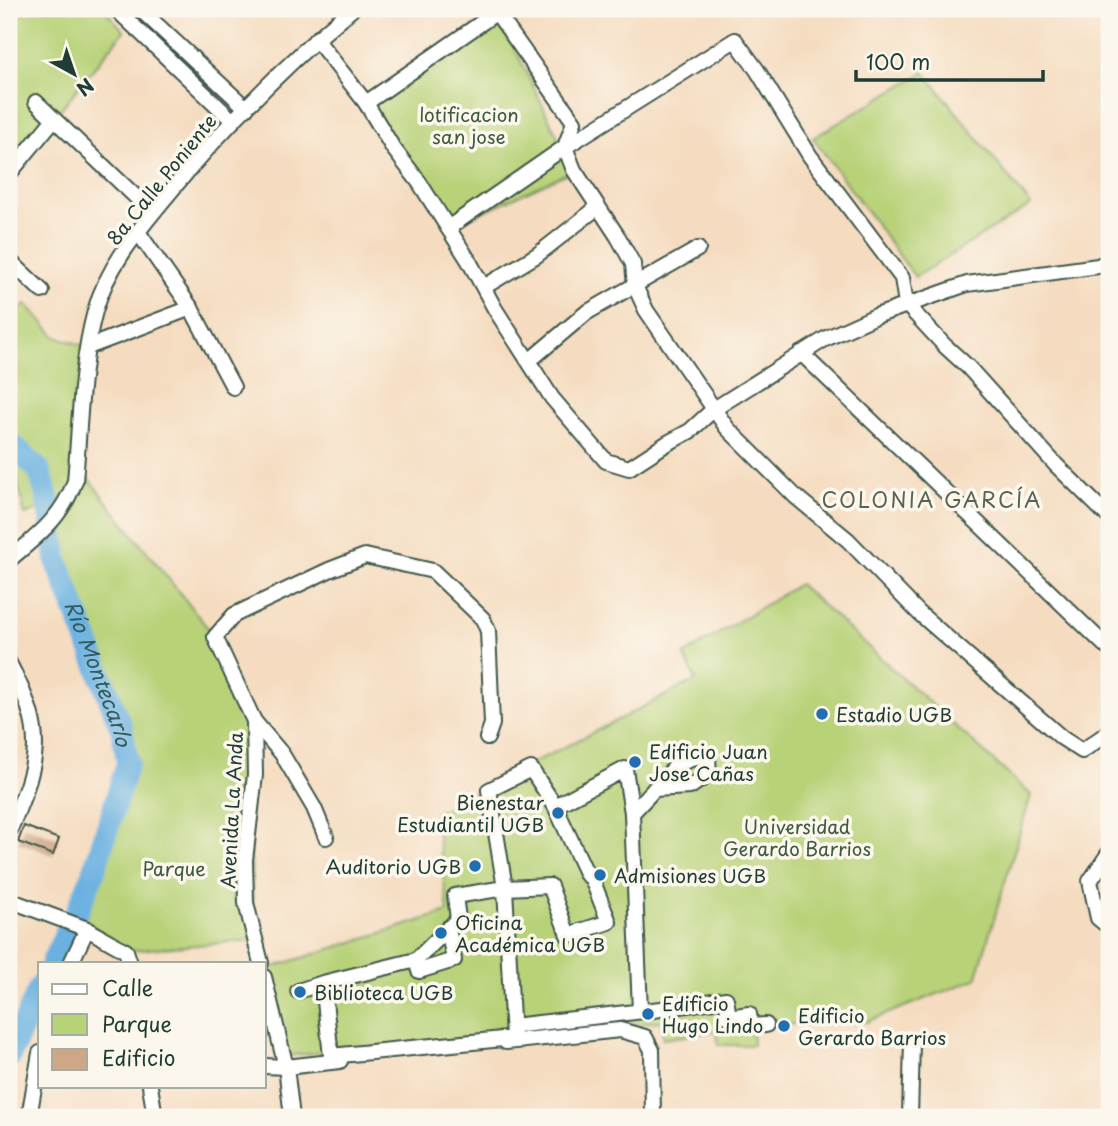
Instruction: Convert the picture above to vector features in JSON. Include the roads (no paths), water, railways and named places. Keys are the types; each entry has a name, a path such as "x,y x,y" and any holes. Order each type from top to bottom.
{"street":[{"path":"140,9 246,108"},
{"name":"8a Calle Poniente","path":"9,560 61,511 75,481 88,347 104,285 138,232 199,158 316,39 352,9"},
{"path":"366,103 496,10 574,122 565,147 574,170 633,264 635,286 652,320 727,428 795,496 848,540 919,613 1062,738 1082,751 1109,732"},
{"path":"124,11 233,121"},
{"path":"316,39 366,103 470,261 552,398 606,461 629,468 691,431 714,409 825,338 906,304 967,284 1084,268 1109,261"},
{"path":"447,228 565,147 735,40 810,156 902,278 906,304 1109,517"},
{"path":"36,102 138,200"},
{"path":"9,174 54,119"},
{"path":"484,287 537,255 598,207"},
{"path":"138,232 191,308 233,387"},
{"path":"529,361 586,313 698,249"},
{"path":"9,260 42,291"},
{"path":"88,347 191,308"},
{"path":"801,353 1109,649"},
{"name":"Avenida La Anda","path":"261,962 246,903 245,860 255,775 254,721 215,637 234,615 365,556 433,571 483,619 488,631 492,724 487,738"},
{"path":"9,832 33,770 36,751 35,727 10,670"},
{"path":"254,721 282,754 314,808 326,837"},
{"path":"298,991 323,984 416,960 458,919 455,896 505,888 550,886 568,935 609,922 590,874 587,875 555,806 531,769 489,790 505,888 513,1038 331,1056 323,984"},
{"path":"555,806 625,769 632,813 640,1011"},
{"path":"632,813 654,789"},
{"path":"1109,853 1090,881 1098,918 1109,927"},
{"path":"9,900 88,929 126,951 130,962"},
{"path":"416,960 419,971 454,960 449,928"},
{"path":"72,962 88,929"},
{"path":"266,984 286,1067 292,1117"},
{"path":"513,1026 726,999 729,1017 749,1014 751,1026 766,1025"},
{"path":"266,1066 286,1067 620,1030 645,1037 652,1050 653,1117"},
{"path":"910,1117 912,1042"},
{"path":"29,1117 38,1070"},
{"path":"150,1088 155,1117"}],"waterway":[{"name":"Río Montecarlo","path":"9,442 39,470 47,496 57,561 122,730 128,762 93,874 76,914"},
{"name":"Río Montecarlo","path":"52,962 65,935"},
{"name":"Río Montecarlo","path":"9,1057 38,992"}],"place":[{"name":"Estadio UGB","path":"822,714"},
{"name":"Edificio Juan Jose Cañas","path":"635,762"},
{"name":"Bienestar Estudiantil UGB","path":"558,813"},
{"name":"Auditorio UGB","path":"475,866"},
{"name":"Admisiones UGB","path":"600,875"},
{"name":"Oficina Académica UGB","path":"441,933"},
{"name":"Biblioteca UGB","path":"300,992"},
{"name":"Edificio Hugo Lindo","path":"648,1014"},
{"name":"Edificio Gerardo Barrios","path":"784,1026"}],"district":[{"name":"COLONIA GARCÍA","path":"932,499"}],"park label":[{"name":"lotificacion san jose","path":"469,125"},
{"name":"Universidad Gerardo Barrios","path":"797,837"},
{"name":"Parque","path":"174,868"}]}
